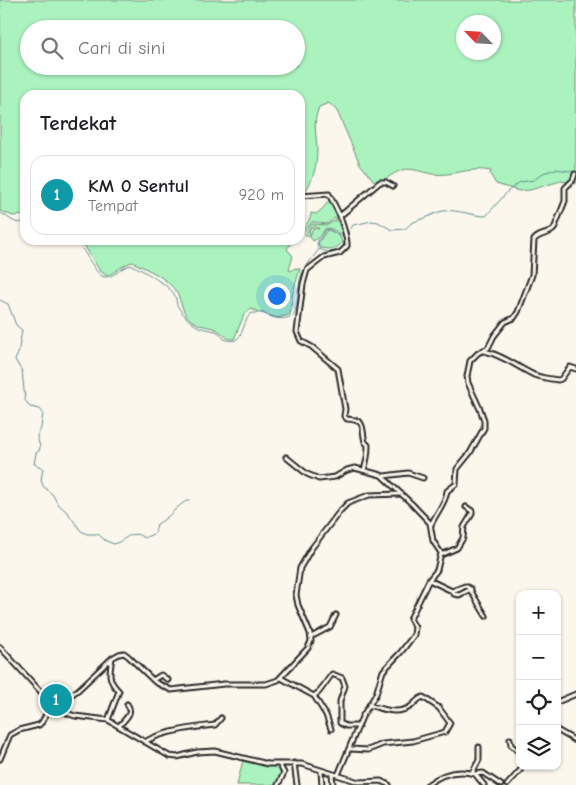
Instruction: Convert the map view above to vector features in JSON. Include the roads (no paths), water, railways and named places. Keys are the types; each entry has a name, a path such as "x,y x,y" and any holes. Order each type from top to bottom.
{"street":[{"path":"338,775 359,726 376,694 381,676 386,667 414,635 415,627 410,620 429,580 437,570 441,555 432,541 431,525 446,499 446,493 456,484 457,470 470,453 484,428 484,420 468,383 467,376 472,358 491,345 494,336 505,322 514,318 518,312 533,273 534,240 536,237 552,232 554,229 565,201 565,188 574,180 575,174"},
{"path":"340,216 380,182 386,182 393,186"},
{"path":"305,196 329,194 340,216 348,244 345,249 324,257 307,270 303,284 298,337 338,369 345,409 344,416 347,419 360,422 364,429 365,442 368,445 367,462 364,470"},
{"path":"484,351 505,358 537,376 558,380 561,379 570,366 576,369"},
{"path":"286,457 307,474 319,479 335,477 350,468 384,476 408,473 423,478"},
{"path":"384,476 431,525"},
{"path":"63,712 67,698 119,654 126,654 153,680 165,688 175,691 224,684 266,684 281,678 308,648 312,636 298,605 296,595 300,568 306,558 348,503 369,495 400,494"},
{"path":"441,555 455,549 463,538 464,526 472,514 472,511 466,507"},
{"path":"429,580 452,591 465,586 471,589 486,616"},
{"path":"312,636 330,627 336,615"},
{"path":"0,647 41,692 50,707 75,716 108,720 173,757 215,751 261,763 294,763 359,782 381,781 389,785"},
{"path":"108,720 120,691 113,686 110,678 112,658"},
{"path":"314,696 332,674 342,678 345,683 340,701 340,723 346,726 359,726"},
{"path":"153,680 161,675 168,680"},
{"path":"281,678 314,696 326,715 331,729"},
{"path":"561,700 576,694"},
{"path":"350,748 368,750 383,744 413,741 432,734 445,732 450,723 439,708 425,698 419,699 410,707 396,710 388,711 370,705"},
{"path":"119,726 130,713 130,708 127,704"},
{"path":"0,759 10,735 18,730 39,725 50,707"},
{"path":"145,742 152,737 215,725 221,718"},
{"path":"561,732 576,741"},
{"path":"510,739 511,745 516,749"},
{"path":"474,774 479,747"},
{"path":"294,763 297,785"},
{"path":"278,785 284,771 279,764"},
{"path":"507,785 520,770"},
{"path":"321,771 322,785"},
{"path":"427,785 447,774 460,772 484,773 501,785"},
{"path":"332,774 332,785"},
{"path":"474,774 484,785"}],"waterway":[{"path":"347,235 353,225 372,221 378,222 392,230 405,229 414,222 443,211 486,216 508,191 520,182 534,180 543,173 556,169 576,172"},
{"path":"0,213 13,221 20,222"},
{"path":"318,248 317,243 325,230 329,229 343,238"},
{"path":"79,245 102,276 110,276 129,266 137,268 168,287 175,296 177,305 191,322 217,332 224,339 230,341 239,338 250,314 261,313 280,319 293,316 301,276 306,266 319,249 331,252 343,247 344,238"},
{"path":"0,300 8,304 16,325 22,330 18,354 15,360 22,371 25,400 30,407 40,409 43,413 41,428 37,436 40,447 36,453 34,464 43,468 41,480 43,486 53,495 57,503 68,513 81,531 87,534 98,534 106,541 114,544 136,534 144,538 155,533 157,524 189,500"}],"place":[{"name":"KM 0 Sentul","path":"56,700"}]}
